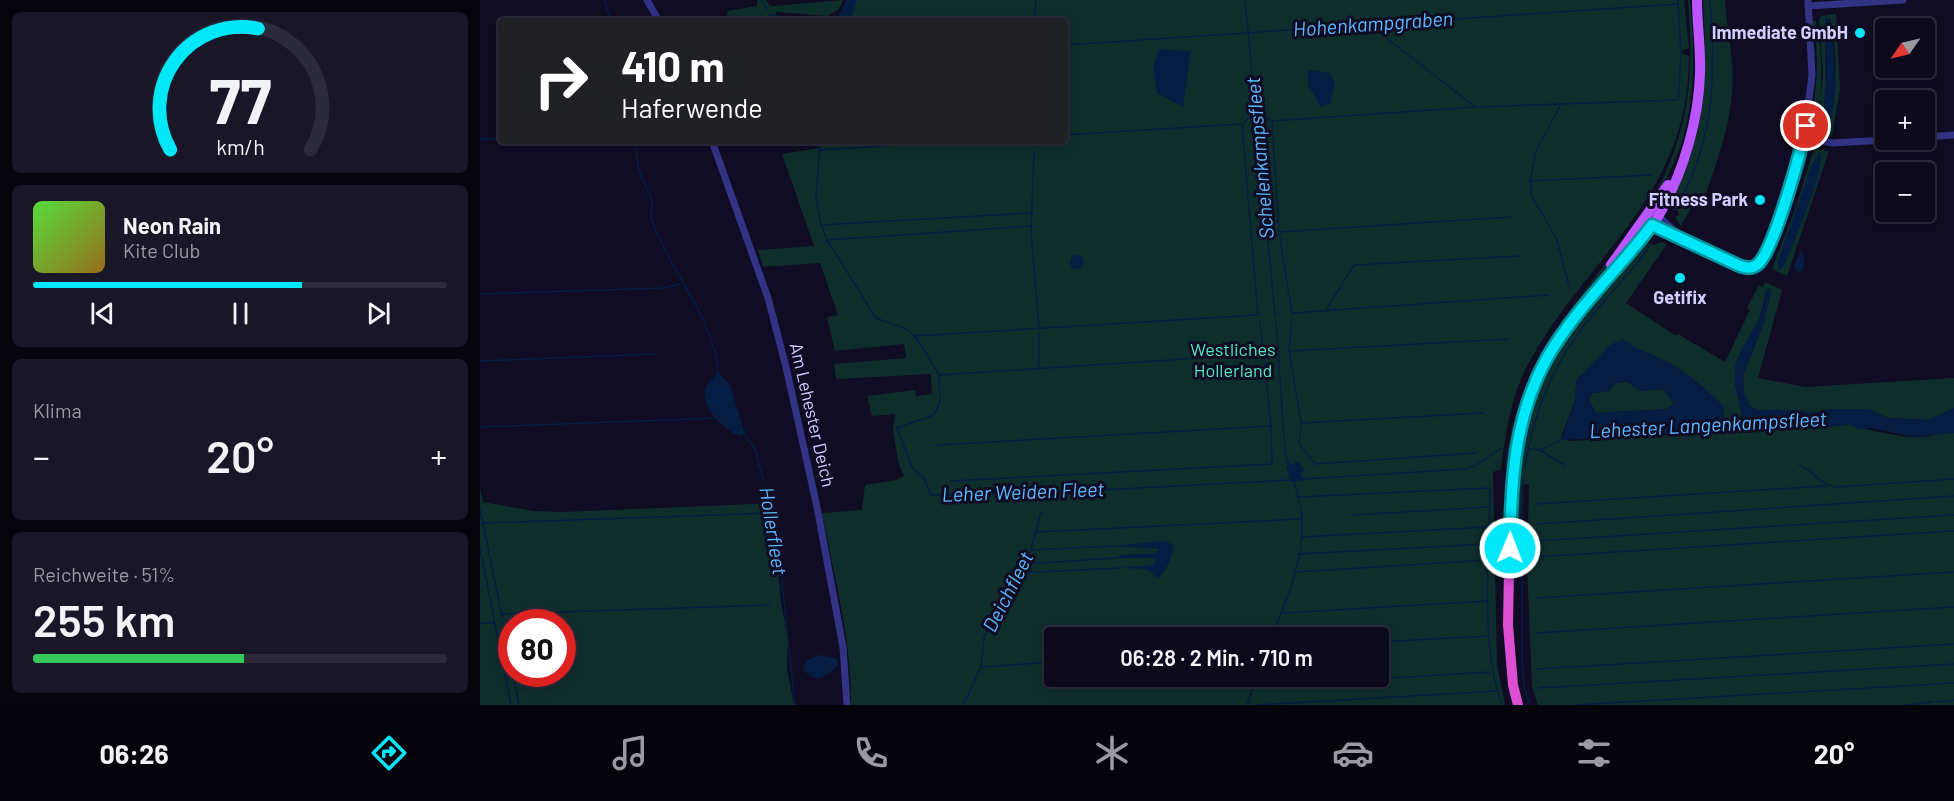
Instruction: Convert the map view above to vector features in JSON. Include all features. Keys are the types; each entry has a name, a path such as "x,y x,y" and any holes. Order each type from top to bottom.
{"highway":[{"path":"1510,514 1511,668 1518,705"},
{"path":"1510,611 1525,705"}],"main road":[{"path":"1510,514 1515,452 1523,414 1534,385 1560,339 1651,218 1681,164 1698,101 1700,72 1696,1"}],"street":[{"path":"647,0 657,18"},
{"path":"1651,218 1683,238 1740,266 1749,268 1756,265 1772,236 1804,137 1812,75 1808,3 1903,0"},
{"path":"1935,136 1954,135"},
{"path":"1804,137 1832,143 1875,141"},
{"name":"Am Lehester Deich","path":"713,144 768,298 786,367 817,507 843,647 847,705"}],"green space":[{"path":"757,0 766,0 770,6 775,6 843,0 838,10 827,16 776,12 776,18 728,18 727,11 757,6"},
{"name":"Westliches Hollerland","path":"851,0 1684,0 1689,48 1682,50 1683,54 1689,56 1685,105 1672,149 1654,187 1631,222 1578,289 1528,364 1513,402 1501,469 1493,472 1497,665 1505,705 851,705 849,657 822,513 862,510 865,485 896,480 904,476 899,465 893,431 895,414 872,416 867,396 915,390 916,396 932,394 931,374 836,379 834,364 906,358 904,344 835,351 827,317 838,315 820,263 763,267 758,250 814,246 782,154 819,148 820,144 1068,144 1068,18 848,18"},
{"path":"1688,0 1690,0 1693,52 1690,105 1677,156 1666,179 1651,201 1674,152 1686,104 1691,53"},
{"path":"1703,0 1725,0 1733,81 1731,106 1704,200 1697,197 1681,226 1675,217 1679,215 1678,211 1670,205 1691,154 1702,105 1705,55"},
{"path":"1836,14 1840,89 1832,136 1816,129 1823,74 1819,20 1821,16","holes":["1830,19 1834,39 1835,91 1831,110 1822,127 1826,88 1825,20"]},
{"path":"1812,21 1816,21 1821,60 1820,100 1814,126 1810,123 1817,57"},
{"path":"1814,149 1829,151 1787,276 1772,269 1796,206","holes":["1816,155 1791,249 1780,269"]},
{"path":"1803,152 1807,153 1806,163 1772,260 1767,257 1780,234 1805,154"},
{"path":"1632,229 1634,230 1552,340 1535,369 1519,409 1505,471 1511,434 1520,401 1534,370 1568,313"},
{"path":"1646,241 1654,245 1661,242 1667,244 1626,303 1676,336 1678,334 1725,362 1750,310 1747,308 1759,285 1763,287 1765,282 1782,290 1758,378 1805,387 1954,378 1954,408 1928,420 1888,418 1868,409 1830,409 1812,413 1799,410 1757,410 1749,405 1744,393 1743,376 1764,322 1771,290 1766,292 1759,320 1751,333 1735,384 1742,416 1738,423 1730,424 1723,417 1724,407 1684,372 1623,340 1577,379 1574,403 1561,437 1570,441 1851,425 1911,437 1954,433 1954,705 1538,705 1532,687 1527,567 1529,484 1522,485 1520,524 1516,524 1525,439 1539,389 1559,350 1572,330"},
{"path":"1628,382 1639,391 1663,389 1674,404 1667,409 1596,413 1589,400 1592,393 1609,391 1616,383"},
{"path":"480,488 483,502 533,511 563,512 775,503 777,516 773,516 781,603 788,639 787,669 794,705 480,705"}],"water":[{"path":"847,0 857,0 851,18 837,18"},
{"path":"770,14 793,18 766,18"},
{"path":"1827,17 1831,24 1835,95 1830,121 1824,130 1822,127 1827,76 1825,20"},
{"path":"1159,49 1191,51 1183,107 1157,93 1153,66"},
{"path":"1308,69 1330,73 1335,83 1330,104 1321,107 1308,85"},
{"path":"1820,152 1821,161 1818,174 1807,208 1783,267 1778,270 1778,261 1812,164"},
{"path":"1801,250 1804,256 1804,268 1798,274 1794,266"},
{"path":"1074,255 1080,255 1084,262 1080,269 1074,269 1070,265 1070,259"},
{"path":"1768,288 1771,290 1764,322 1743,376 1744,393 1749,405 1757,410 1799,410 1812,413 1830,409 1868,409 1888,418 1927,420 1954,408 1954,433 1912,437 1872,428 1859,429 1851,425 1561,440 1574,403 1577,380 1610,345 1623,339 1634,347 1684,372 1724,407 1723,417 1730,423 1738,423 1742,416 1735,384 1735,366 1741,350 1759,320","holes":["1628,382 1639,391 1663,389 1674,404 1667,409 1596,413 1589,400 1592,393 1609,391 1616,383"]},
{"path":"718,372 730,385 745,434 739,436 726,428 709,409 705,395 706,387"},
{"path":"1299,462 1304,469 1301,475 1305,480 1291,482 1286,466"},
{"path":"1165,541 1174,545 1161,576 1157,578 1147,569 1119,568 1153,565 1156,560 1154,558 1115,558 1121,555 1156,553 1160,549 1112,546"},
{"path":"819,655 836,658 838,665 825,676 815,678 806,673 803,667 807,661"}],"waterway":[{"name":"Hollerfleet","path":"605,0 609,18"},
{"path":"761,0 767,9"},
{"path":"1034,18 1036,0"},
{"name":"Schelenkampsfleet","path":"1245,0 1275,315"},
{"name":"Hohenkampgraben","path":"1068,45 1678,4 1678,0"},
{"name":"Lehester Langenkampsfleet","path":"1674,210 1688,186 1698,161 1710,108 1713,54 1710,0"},
{"path":"1068,135 1242,124 1257,111 1272,121 1475,107 1678,100 1681,56 1678,4"},
{"path":"1371,26 1474,106"},
{"path":"1561,104 1536,151 1530,181 1532,196 1557,240 1569,286"},
{"path":"1272,122 1279,232 1292,314"},
{"path":"1242,125 1258,316"},
{"path":"480,139 498,139"},
{"name":"Hollerfleet","path":"634,144 641,176 651,198 652,221 710,335 716,355 718,374"},
{"name":"Leher Weiden Fleet","path":"820,144 816,199 821,225 827,240 876,318 904,328 915,336 939,375 940,402 934,415 897,428 912,467 924,478 931,495 1044,493 1291,480"},
{"path":"820,150 915,144"},
{"path":"1034,152 1031,234 1039,329"},
{"path":"1530,181 1652,175"},
{"path":"821,225 1031,213"},
{"path":"1279,232 1510,217"},
{"path":"828,240 1031,226"},
{"name":"Lehester Langenkampsfleet","path":"1525,468 1539,409 1564,355 1587,322 1651,244"},
{"path":"1327,308 1354,265 1519,256"},
{"path":"480,294 663,288 680,284"},
{"path":"1292,313 1549,295"},
{"path":"915,336 1258,315"},
{"path":"1292,319 1289,351 1301,423 1299,443 1315,464 1476,453"},
{"path":"951,481 1272,464 1271,426 1260,321"},
{"name":"Schelenkampsfleet","path":"1276,321 1285,452 1289,466"},
{"path":"1039,334 1039,366"},
{"path":"1290,351 1508,339"},
{"path":"480,361 655,354"},
{"path":"939,375 1263,354"},
{"path":"1302,423 1483,413"},
{"path":"480,427 719,418"},
{"path":"938,445 1270,426"},
{"name":"Hollerfleet","path":"744,433 755,450 776,524 795,705"},
{"name":"Lehester Langenkampsfleet","path":"1525,448 1540,450 1561,440"},
{"name":"Leher Weiden Fleet","path":"1304,479 1466,469 1503,448"},
{"path":"1540,450 1564,465"},
{"path":"1799,465 1826,484 1837,487 1954,479"},
{"path":"1524,478 1522,658 1524,684 1531,705"},
{"name":"Schelenkampsfleet","path":"1275,627 1293,580 1301,548 1302,518 1294,482"},
{"path":"1535,504 1826,486"},
{"path":"1297,497 1490,488 1488,627 1495,682 1502,705"},
{"path":"1537,524 1954,496"},
{"path":"1353,515 1489,507"},
{"path":"480,509 501,609"},
{"name":"Deichfleet","path":"963,705 981,667 984,637 1005,592 1031,550 1041,512"},
{"path":"483,523 773,513"},
{"path":"1537,541 1954,515"},
{"path":"1037,532 1301,519"},
{"path":"1301,537 1488,527"},
{"path":"1533,557 1954,531"},
{"path":"1298,554 1488,544"},
{"path":"1032,550 1112,546"},
{"path":"480,548 511,705"},
{"path":"1026,564 1115,558"},
{"path":"1296,572 1488,560"},
{"path":"1020,573 1119,568"},
{"path":"1536,598 1954,572"},
{"path":"1283,613 1488,601"},
{"path":"576,611 770,605"},
{"path":"1536,633 1954,607"},
{"path":"480,623 494,623"},
{"path":"1389,641 1488,636"},
{"path":"1537,669 1954,644"},
{"path":"981,667 1044,663"},
{"path":"1539,688 1954,664"},
{"path":"1389,678 1491,672"},
{"path":"1575,705 1954,683"},
{"path":"516,687 519,705"},
{"name":"Schelenkampsfleet","path":"1247,705 1253,687"},
{"path":"1255,705 1497,691"},
{"path":"1936,702 1954,700"},
{"path":"1903,705 1932,702"}],"place":[{"name":"Immediate GmbH","path":"1860,33"},
{"name":"Fitness Park","path":"1760,200"},
{"name":"Getifix","path":"1680,278"}],"route":[{"path":"1510,548 1512,474 1519,429 1534,385 1560,339 1602,284 1618,268 1652,225 1740,266 1749,268 1756,265 1762,259 1772,236 1806,126"}]}
